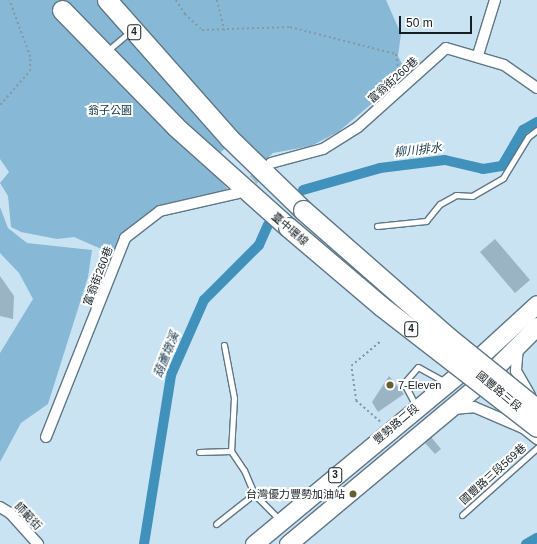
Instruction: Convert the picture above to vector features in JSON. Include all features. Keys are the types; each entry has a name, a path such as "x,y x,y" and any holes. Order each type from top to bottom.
{"highway":[{"name":"臺中環線","path":"107,0 229,138 303,210 449,338 537,407"},
{"name":"臺中環線","path":"62,10 103,54 176,127 288,227 530,427"}],"main road":[{"name":"豐勢路二段","path":"254,544 416,407 477,359 537,304"},
{"name":"豐勢路二段","path":"288,544 477,386 537,326"}],"street":[{"path":"495,0 478,56 504,65 537,88"},
{"name":"富翁街260巷","path":"271,163 324,149 358,127 446,48 478,56"},
{"name":"富翁街260巷","path":"46,437 110,284 125,238 160,211 238,193"},
{"name":"國豐路三段","path":"523,340 516,354 516,370 522,386 537,407"},
{"name":"國豐路三段","path":"477,359 537,407"},
{"name":"國豐路三段","path":"452,378 477,386 530,427 537,439"},
{"name":"國豐路三段","path":"440,416 457,408 474,407 530,427"},
{"name":"師範街","path":"0,507 10,513 38,544"}],"lane":[{"path":"103,54 132,30"},
{"path":"377,226 426,221 440,204 456,195 472,196 503,178 528,137 537,130"},
{"path":"224,345 234,398 231,451 244,470 254,494 281,521"},
{"path":"416,407 404,383 418,367 452,378"},
{"name":"國豐路三段569巷","path":"462,515 537,448"},
{"path":"199,452 231,451"},
{"path":"216,524 254,494"}],"path":[{"path":"0,105 30,70 30,57 9,0"},
{"path":"176,0 185,14 202,30 225,31 290,27 396,54 402,88"},
{"path":"217,0 225,31"},
{"path":"381,341 351,366 356,401 389,430"}],"green space":[{"name":"翁子公園","path":"0,0 386,0 401,34 398,56 407,74 338,132 311,146 273,153 261,164 238,138 206,164 232,194 202,195 163,205 143,220 117,256 74,237 57,239 21,232 11,227 8,196 0,183 9,172 0,159"},
{"path":"0,207 8,228 27,243 92,250 88,277 48,404 21,423 0,462 0,353 33,299 19,273 0,253"}],"building":[{"path":"495,239 530,280 515,293 480,252"},
{"path":"0,276 14,296 13,319 0,316"},
{"name":"7-Eleven","path":"389,376 404,394 378,412 372,402"},
{"path":"431,437 441,449 435,454 425,443"}],"waterway":[{"name":"柳川排水","path":"303,190 380,168 445,160 483,169 502,166 523,130 537,122"},
{"name":"葫蘆墩溪","path":"144,544 171,375 204,300 259,245 268,225"},
{"path":"526,544 537,538"}],"tunnel":[{"path":"242,190 265,169"}],"place":[{"name":"7-Eleven","path":"390,385"},
{"name":"台灣優力豐勢加油站","path":"353,494"}]}
